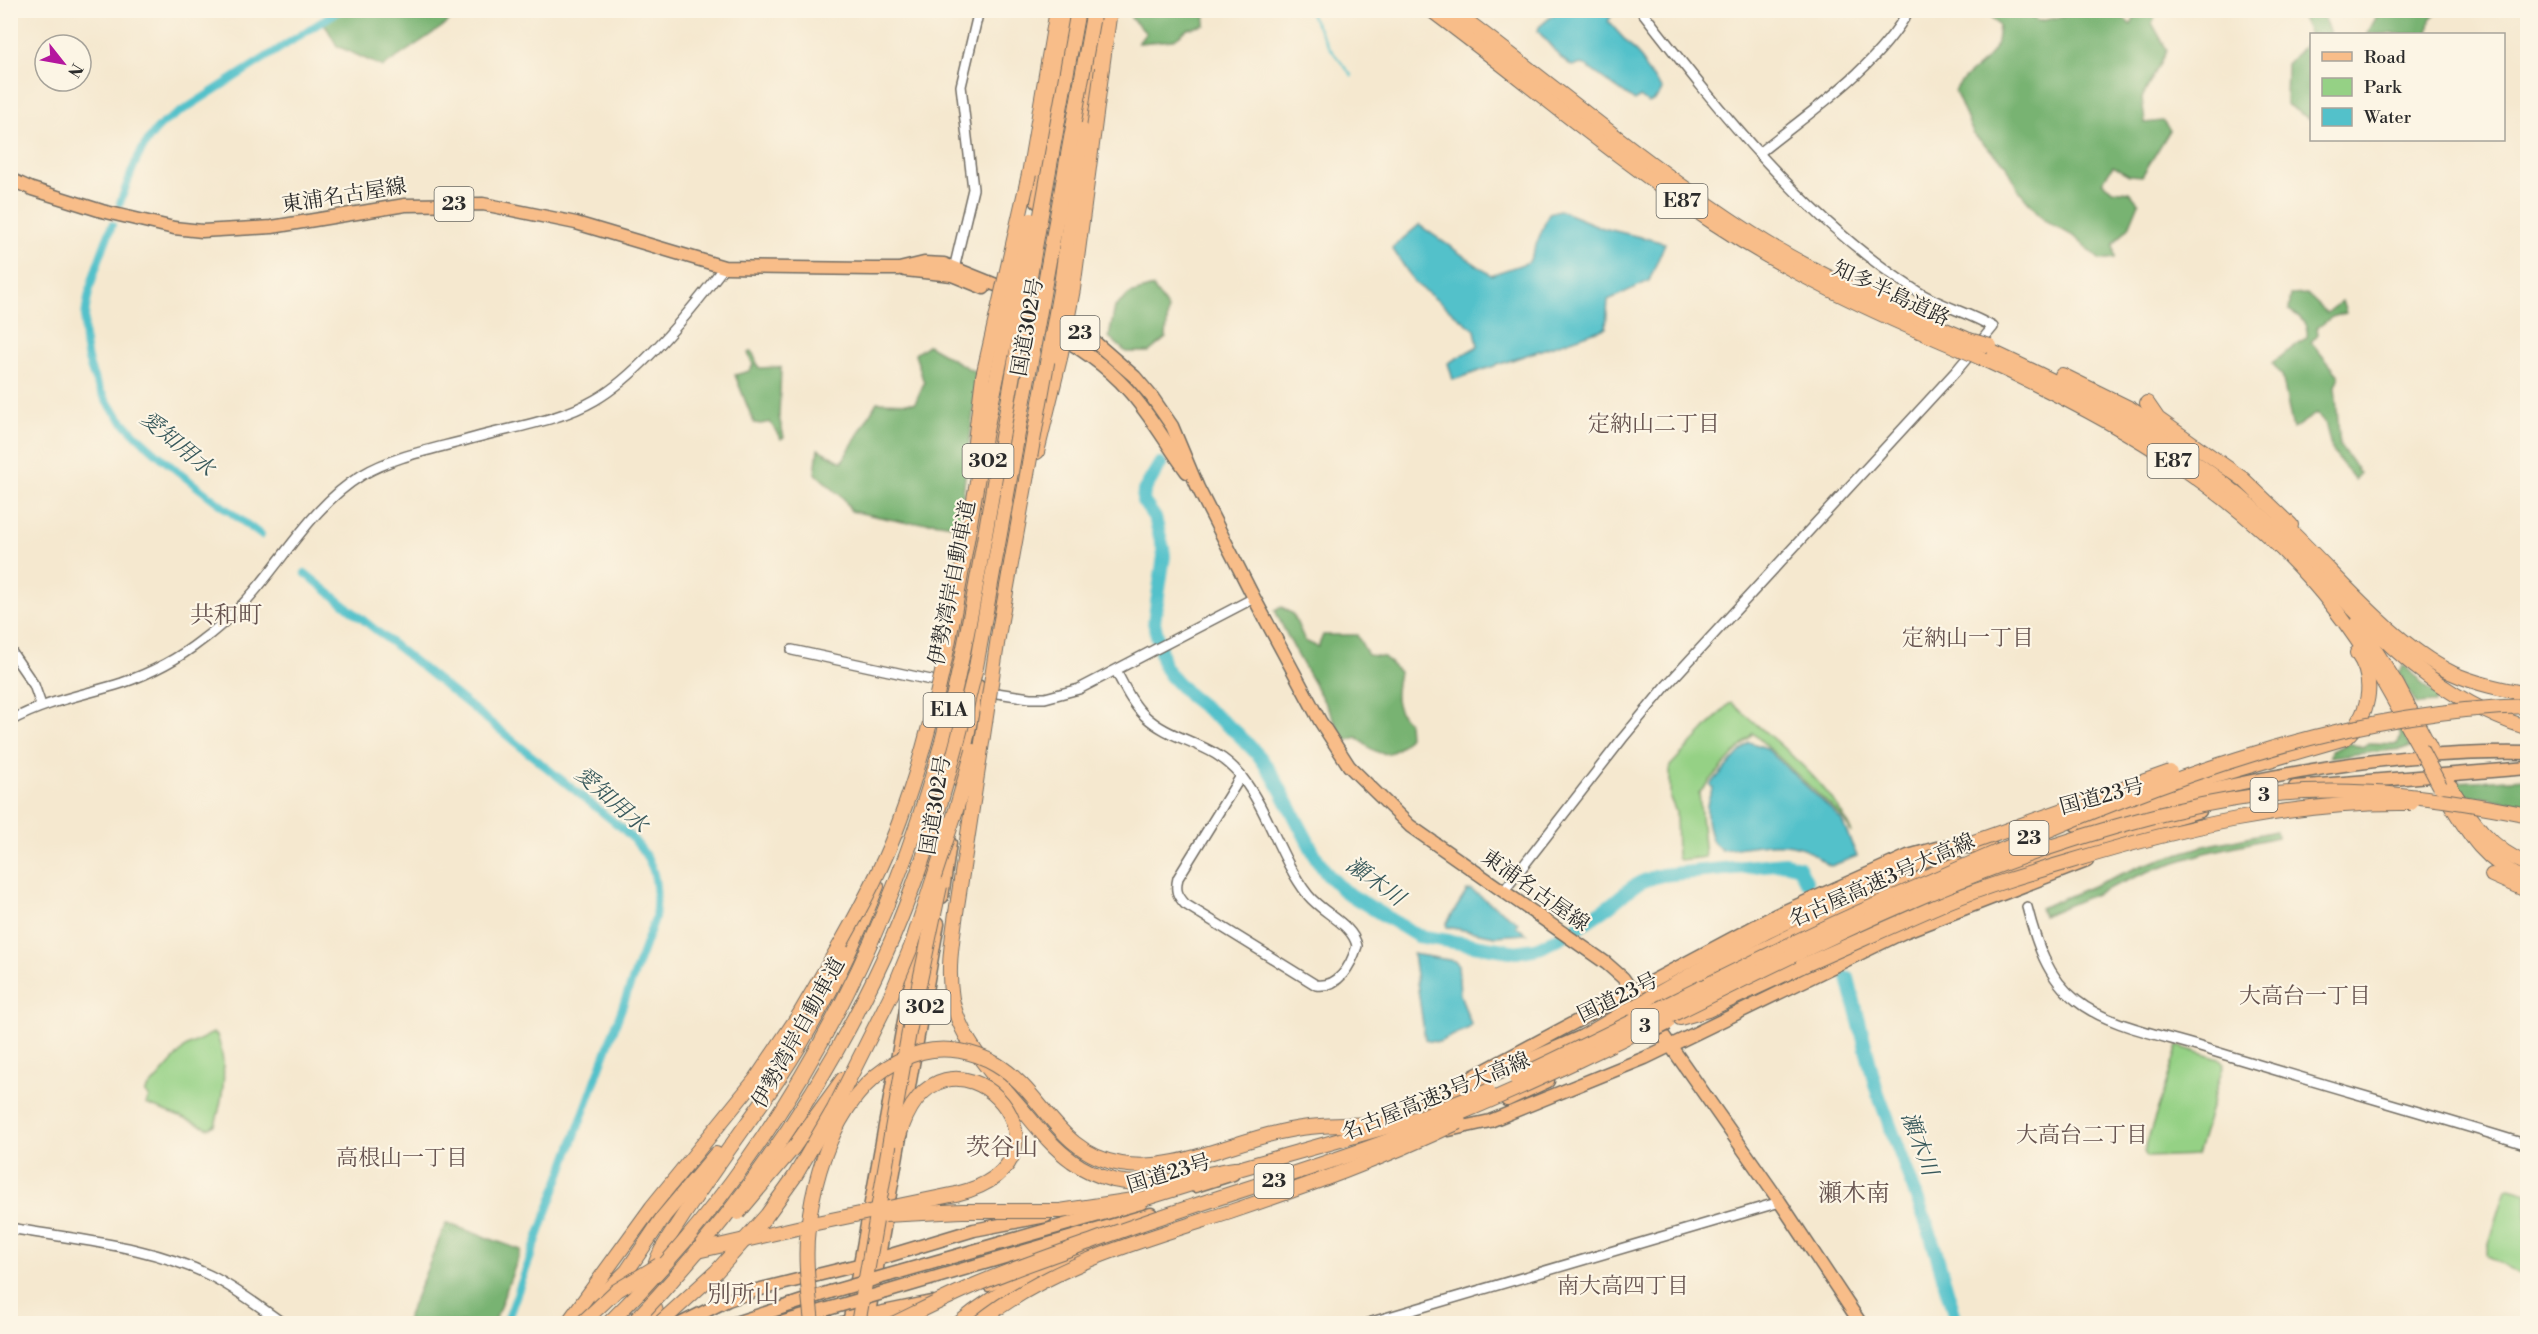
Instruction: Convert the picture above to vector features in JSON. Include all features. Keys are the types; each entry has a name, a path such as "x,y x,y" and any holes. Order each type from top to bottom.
{"highway":[{"name":"伊勢湾岸自動車道","path":"608,1323 692,1231 751,1154 785,1104 848,992 891,898 910,846 929,787 960,662 1078,10"},
{"name":"伊勢湾岸自動車道","path":"633,1323 717,1228 765,1163 821,1076 850,1025 892,937 927,845 959,740 976,667 1095,10"},
{"path":"1095,10 1066,252 999,631 950,957 952,999 960,1024 990,1071 1062,1154 1091,1172 1115,1180 1140,1182 1235,1169"},
{"path":"1015,540 1069,312 1110,10"},
{"name":"知多半島道路","path":"1431,10 1641,173 1722,228 1795,271 1965,345"},
{"name":"知多半島道路","path":"1452,10 1649,163 1754,235 1965,345"},
{"path":"964,553 983,376 1029,174 1060,11"},
{"path":"969,767 911,947 878,1021 820,1135 780,1197 716,1272 657,1322 648,1297 656,1261 670,1234 770,1090 806,1033 852,946 900,821 930,716 964,553 999,364 1068,61"},
{"path":"1965,345 2094,389 2139,414 2236,483 2300,539 2392,631 2433,662 2472,681 2528,694"},
{"name":"E87","path":"1986,351 2116,413 2187,456 2258,512 2328,583 2352,613 2391,675 2425,748"},
{"name":"E87","path":"1986,351 2138,438 2192,473 2270,537 2334,607 2378,671 2425,748"},
{"path":"2147,403 2158,418 2209,453 2259,493 2292,526 2300,539"},
{"path":"2328,583 2386,643 2436,684 2493,717 2528,728"},
{"path":"2140,806 2152,794 2330,744 2345,738 2354,730 2368,705 2366,675 2361,658 2343,634 2334,607"},
{"path":"855,1321 873,1236 917,990 999,631"},
{"name":"名古屋高速3号大高線","path":"1235,1169 1402,1119 1435,1113 1490,1090 1850,916 2058,826 2216,765 2278,746 2373,723 2485,708 2528,706"},
{"path":"1581,1038 1651,1001 1767,932 1845,894 1929,858 2213,757 2350,723 2373,723"},
{"path":"2425,748 2468,834 2506,870 2528,881"},
{"path":"2445,786 2490,840 2528,864"},
{"name":"名古屋高速3号大高線","path":"1198,1206 1379,1146 1553,1071 1884,912 2008,861 2107,829 2238,799 2321,791 2405,794 2528,815"},
{"path":"1674,1021 1708,1010 1949,902 2028,874 2162,835 2279,811 2334,805 2404,803 2503,810"},
{"path":"2457,814 2496,854 2528,870"},
{"path":"567,1323 652,1207 723,1122 783,1040 852,923 900,821"},
{"path":"2492,874 2528,890"},
{"path":"633,1323 669,1292 692,1267 793,1148 835,1093 878,1021"},
{"path":"576,1323 627,1271 664,1216 735,1132 806,1033"},
{"path":"812,1323 808,1274 808,1230 814,1192 824,1161 843,1116 864,1087 890,1064 914,1054 951,1050 976,1054 996,1064 1024,1088 1056,1127 1074,1143 1105,1160 1130,1166 1165,1164 1296,1129 1402,1119"},
{"path":"977,1323 1024,1290 1052,1276 1149,1238 1357,1168 1475,1115 1553,1071"},
{"path":"582,1323 616,1291 660,1264 725,1243 874,1210 885,1208 897,1205 956,1194 991,1180 1005,1167 1010,1158 1014,1131 1006,1105 992,1091 976,1082 949,1081 931,1088 917,1099 902,1124 884,1198 881,1207 879,1217 873,1236"},
{"path":"802,1226 926,1212 1086,1209 1174,1191 1235,1169"},
{"path":"893,1323 980,1283 1097,1239 1198,1206"},
{"path":"958,1323 995,1295 1028,1277 1198,1206"}],"main road":[{"name":"国道302号","path":"855,1321 878,1260 929,983 966,741 1051,315 1102,10"},
{"name":"国道302号","path":"855,1321 858,1265 933,857 935,777 950,684 974,555 1002,368 1037,202 1056,67 1060,11"},
{"name":"東浦名古屋線","path":"10,178 32,189 102,211 174,228 202,231 272,227 405,206 483,204 576,223 724,267 822,270 899,269 924,263 944,264 990,290 1051,315 1117,359 1152,397 1172,426 1198,488 1254,598 1320,721 1349,766 1410,826 1606,963 1623,978 1780,1202 1861,1323"},
{"name":"東浦名古屋線","path":"1017,302 1048,330 1095,359 1128,389 1198,488"},
{"path":"966,741 988,769"},
{"name":"国道23号","path":"1651,1001 1839,911 1992,848 2140,806 2290,774 2362,763 2528,753"},
{"name":"国道23号","path":"1803,968 1848,938 1964,889 2092,842 2225,804 2296,786 2528,768"},
{"path":"1425,1135 1490,1121 1645,1058 1803,968 1856,956 1904,932 2061,873 2171,823 2225,804"},
{"path":"1402,1119 1776,915 1908,856 1944,846 1992,848"},
{"name":"国道23号","path":"732,1323 889,1275 1153,1207 1345,1163 1425,1135 1530,1090 1674,1021"},
{"name":"国道23号","path":"777,1323 886,1292 1153,1207 1294,1155 1402,1119 1581,1038"},
{"path":"680,1323 728,1300 757,1290 878,1260 1002,1223 1153,1207"},
{"path":"855,1321 1007,1280 1153,1207"}],"street":[{"path":"953,271 973,189 961,86 979,10"},
{"path":"1503,892 1666,686 1957,370 1993,327 1916,291 1860,252 1807,204 1759,153 1641,10"},
{"path":"1759,153 1871,60 1895,34 1909,10"},
{"path":"10,721 41,705 122,683 157,669 194,646 242,605 320,508 362,475 398,458 556,416 595,400 621,382 639,364 709,287 724,267"},
{"path":"792,650 977,690 1045,698 1079,689 1254,598"},
{"path":"10,650 34,685 41,705"},
{"path":"1116,671 1134,703 1146,717 1160,727 1215,752 1241,776 1257,800 1304,889 1319,907 1351,930 1356,938 1357,946 1337,982 1331,985 1316,985 1185,904 1178,897 1175,888 1178,878 1241,776"},
{"path":"2027,907 2046,964 2061,986 2078,1002 2102,1015 2230,1056 2528,1145"},
{"path":"1365,1323 1780,1202"},
{"path":"10,1228 140,1252 183,1265 211,1276 284,1323"}],"green space":[{"path":"2105,9 2115,11 2131,25 2138,11 2158,11 2152,23 2167,50 2142,98 2145,123 2162,121 2170,130 2142,176 2129,175 2113,166 2102,182 2113,190 2130,192 2139,203 2129,227 2113,245 2115,258 2100,260 2075,237 2044,220 2018,189 2006,164 1974,135 1955,91 1959,84 1987,58 1996,45 1999,26 1987,11 2027,11 2026,14 2038,21 2086,10"},
{"path":"333,11 459,11 445,25 383,67 337,46 323,21"},
{"path":"1132,11 1205,11 1205,25 1188,29 1173,40 1138,43 1146,33 1131,18"},
{"path":"2299,11 2321,11 2330,33 2310,33 2310,119 2286,104 2287,64 2306,43 2309,33"},
{"path":"2371,11 2439,11 2430,20 2428,33 2368,33 2377,16"},
{"path":"1153,287 1168,309 1166,338 1149,352 1126,352 1109,337 1115,307 1130,294"},
{"path":"2307,294 2327,313 2342,301 2346,313 2332,317 2317,328 2318,334 2311,342 2339,376 2335,386 2340,446 2360,473 2355,480 2332,451 2325,422 2317,413 2293,429 2282,375 2272,363 2307,337 2305,324 2300,317 2289,310 2291,295"},
{"path":"928,345 978,374 959,526 933,522 908,523 851,511 844,499 815,473 818,449 842,462 877,402 915,403 924,383 915,354"},
{"path":"752,351 759,368 781,367 779,417 784,437 781,439 770,422 754,423 735,375 749,371 753,365 748,353"},
{"path":"1282,607 1293,614 1305,641 1318,647 1323,635 1357,635 1368,655 1384,657 1399,672 1396,699 1399,711 1408,722 1409,737 1396,750 1384,754 1377,752 1357,737 1344,741 1275,610"},
{"path":"2404,665 2421,683 2437,695 2435,703 2416,704 2399,673"},
{"path":"1732,703 1816,779 1842,814 1852,833 1842,817 1753,733 1699,793 1705,857 1680,860 1677,858 1676,812 1670,798 1670,766"},
{"path":"2401,727 2411,748 2330,757 2331,751 2349,743 2363,748 2369,743 2397,744 2401,738 2399,729"},
{"path":"2527,778 2527,806 2461,793 2456,782"},
{"path":"2276,831 2277,837 2205,853 2157,868 2043,916 2040,908 2143,865 2200,847"},
{"path":"213,1033 217,1035 224,1069 221,1103 215,1125 209,1128 146,1104 149,1097 145,1092 185,1047"},
{"path":"2178,1046 2222,1060 2224,1063 2197,1155 2147,1157 2144,1152"},
{"path":"2506,1189 2527,1193 2527,1274 2518,1274 2487,1256 2486,1253"},
{"path":"446,1223 521,1250 494,1323 405,1323"}],"water":[{"path":"1559,10 1606,11 1611,17 1608,21 1642,59 1645,68 1662,89 1658,96 1648,103 1640,97 1635,101 1583,64 1572,66 1561,58 1538,31 1539,27"},
{"path":"1559,210 1603,228 1665,243 1649,281 1608,300 1606,328 1453,380 1448,363 1478,346 1475,330 1415,283 1392,248 1419,225 1491,275 1529,262 1549,213"},
{"path":"1749,742 1766,748 1841,819 1857,856 1831,866 1807,850 1793,845 1762,844 1721,850 1714,843 1707,820 1708,800 1713,788 1710,785"},
{"path":"1471,890 1518,922 1516,926 1527,934 1495,936 1447,927 1446,924 1467,891"},
{"path":"1413,954 1455,961 1458,964 1460,994 1471,1024 1469,1028 1439,1042 1425,1039"}],"waterway":[{"name":"愛知用水","path":"120,203 142,150 163,123 340,10"},
{"path":"1308,10 1329,47 1352,76"},
{"name":"愛知用水","path":"112,225 92,281 85,317 85,342 89,364 97,384 120,419 152,450 261,535"},
{"name":"瀬木川","path":"1160,464 1144,491 1143,501 1155,518 1163,548 1164,556 1154,622 1164,666 1190,696 1237,733 1260,757 1275,779 1317,859 1327,874 1344,891 1418,936 1517,952 1540,948 1557,939 1608,907 1633,886 1662,875 1785,863 1799,867 1806,881"},
{"name":"愛知用水","path":"305,573 624,830 642,850 653,870 656,891 655,918 506,1324"},
{"name":"瀬木川","path":"1848,978 1876,1088 1931,1236 1957,1324"}],"district":[{"name":"定納山二丁目","path":"1654,424"},
{"name":"共和町","path":"226,616"},
{"name":"定納山一丁目","path":"1968,638"},
{"name":"大高台一丁目","path":"2305,996"},
{"name":"大高台二丁目","path":"2082,1135"},
{"name":"茨谷山","path":"1002,1148"},
{"name":"高根山一丁目","path":"402,1158"},
{"name":"瀬木南","path":"1854,1194"},
{"name":"南大高四丁目","path":"1623,1286"},
{"name":"別所山","path":"743,1295"}]}
